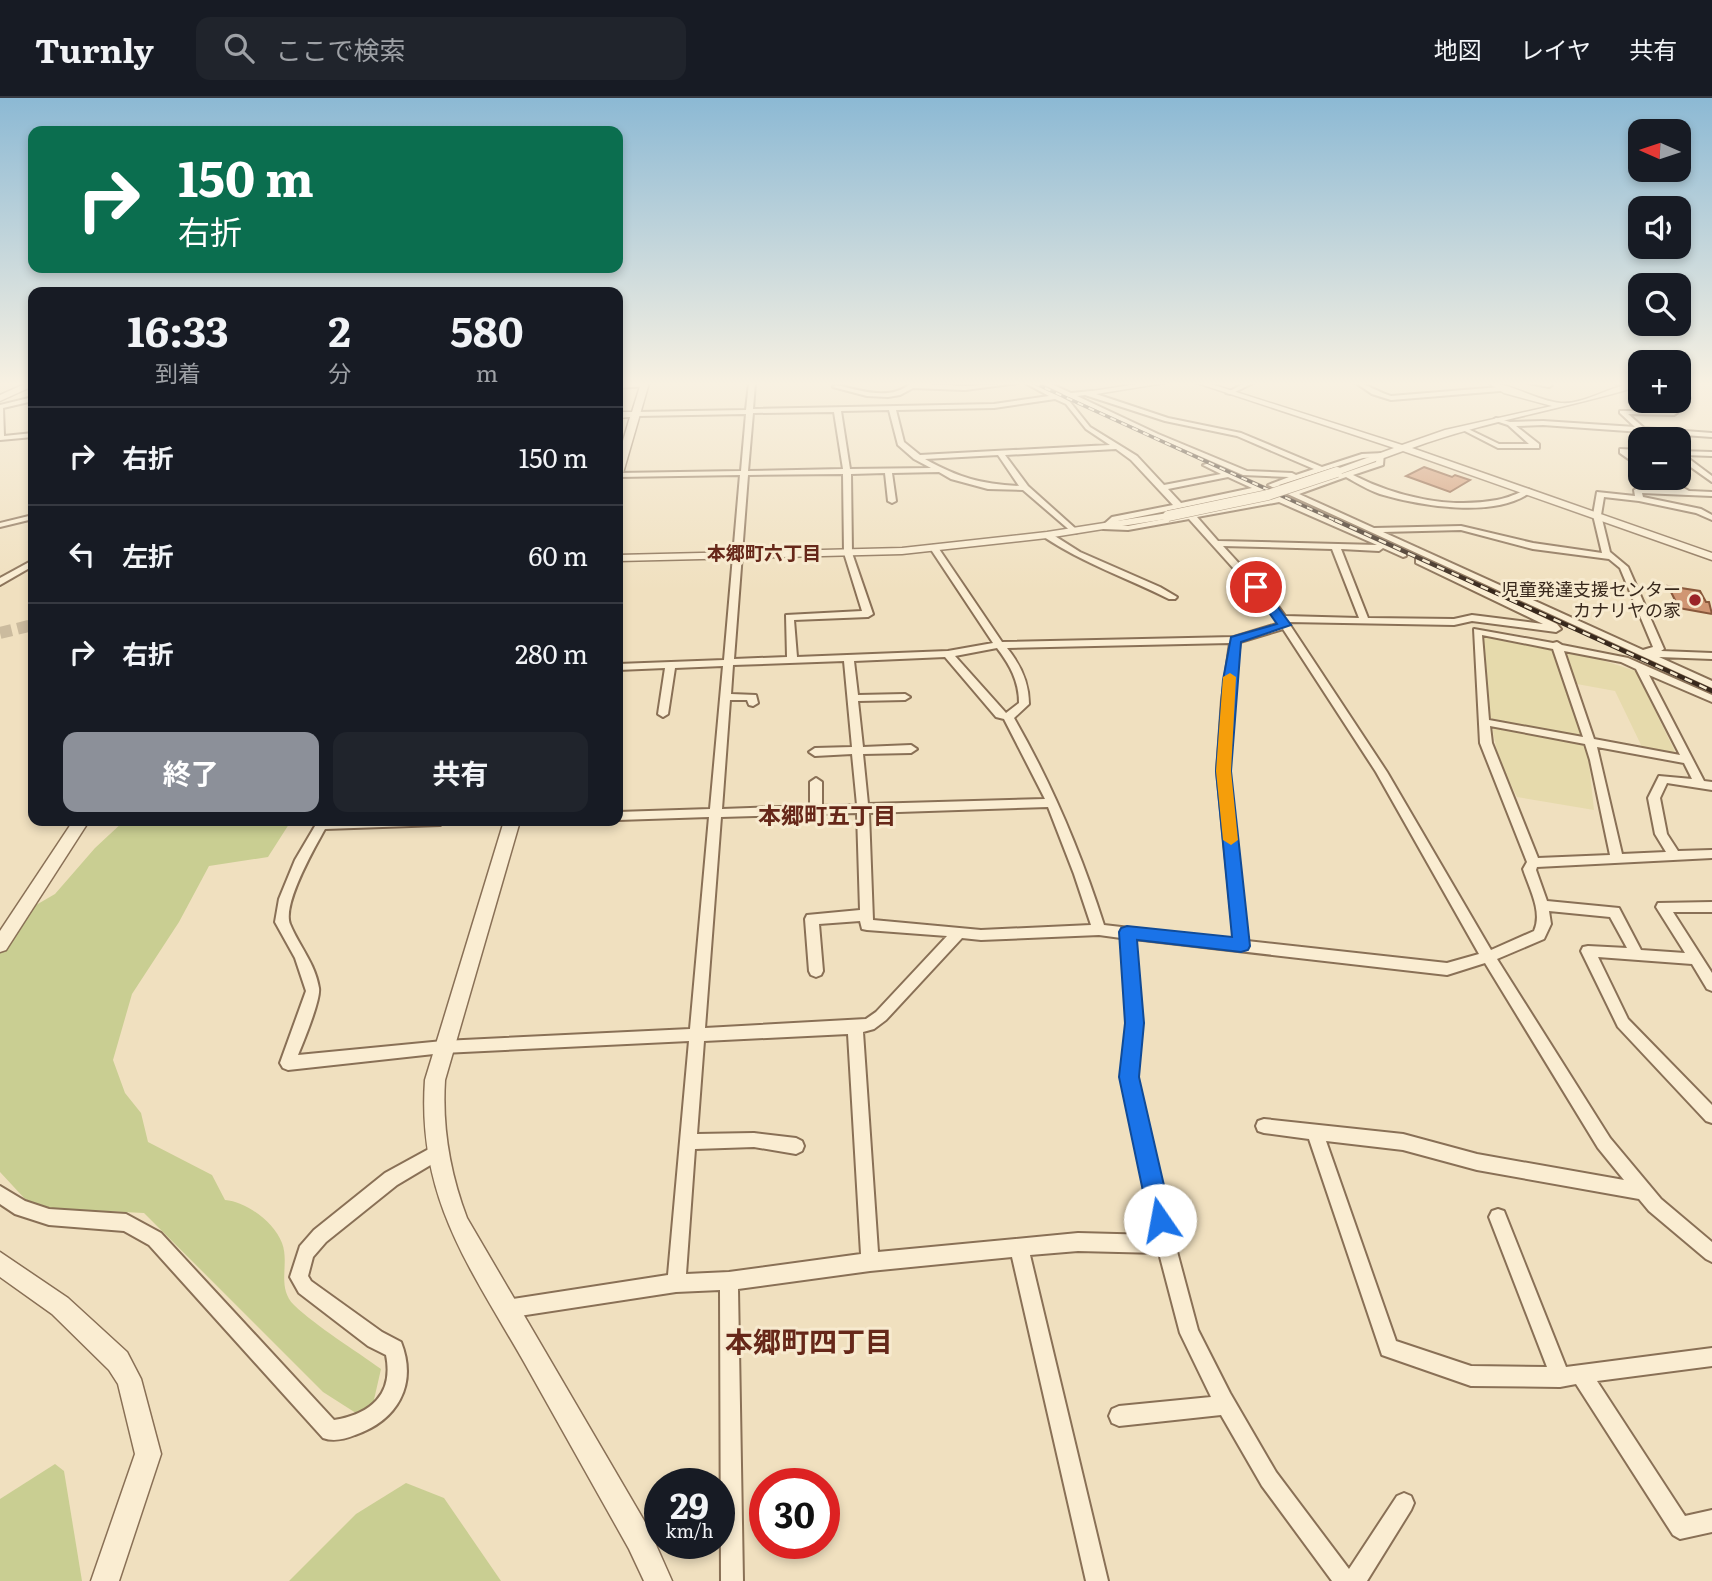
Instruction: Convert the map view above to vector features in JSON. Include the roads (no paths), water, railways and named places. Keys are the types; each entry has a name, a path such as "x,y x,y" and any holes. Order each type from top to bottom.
{"street":[{"path":"676,1283 695,1034 748,452"},
{"path":"792,661 789,617 868,614 848,553 847,471 844,452"},
{"path":"912,452 940,470 970,483 995,489 1025,488"},
{"path":"917,457 1016,452"},
{"path":"1127,452 1180,507"},
{"path":"623,667 948,654 999,645 1235,640 1283,622 1454,622 1472,618 1556,629 1390,548 1179,452"},
{"path":"1197,452 1247,473 1303,475"},
{"path":"1282,452 1321,469"},
{"path":"1292,494 1389,452"},
{"path":"1413,452 1712,557"},
{"path":"1000,453 1025,488 1073,531"},
{"path":"1691,453 1712,454"},
{"path":"1381,455 1362,456 1272,485 1712,685"},
{"path":"1691,463 1712,480"},
{"path":"888,470 892,501"},
{"path":"623,474 940,470"},
{"path":"623,558 848,553 934,548 1048,535 1168,516 1268,495 1341,473 1381,491 1465,505 1521,497 1528,491"},
{"path":"1162,488 1227,475"},
{"path":"1106,527 1115,519 1260,489"},
{"path":"1639,499 1638,490 1712,494"},
{"path":"1682,490 1687,493"},
{"path":"1644,653 1659,649 1624,567 1606,553 1597,515 1600,494 1698,511 1712,517"},
{"path":"1106,527 1128,528 1280,499"},
{"path":"1192,517 1256,587 1283,622 1381,772 1488,957 1604,1143 1642,1191 1679,1227 1712,1253"},
{"path":"0,525 28,518"},
{"path":"1372,531 1461,528 1533,546 1611,557"},
{"path":"1048,535 1108,570 1143,582 1172,597"},
{"path":"1215,543 1390,548"},
{"path":"1335,546 1365,621"},
{"path":"934,548 1014,663 1024,691 1024,704 1008,717"},
{"path":"0,582 28,566"},
{"path":"1534,863 1486,743 1476,631 1624,660 1712,699"},
{"path":"1235,640 1227,699 1223,771 1241,946"},
{"path":"1557,645 1590,741 1617,859"},
{"path":"1644,653 1712,656"},
{"path":"948,654 1000,715 1008,717 1033,759 1038,776 1079,864 1098,930"},
{"path":"849,659 863,810 867,925 981,935 1098,930 1127,932 1447,969 1488,957 1539,935 1544,924 1542,905 1529,869 1534,863 1712,854"},
{"path":"663,714 670,666"},
{"path":"1640,667 1687,760 1706,785"},
{"path":"727,697 752,697 753,703"},
{"path":"853,698 905,697"},
{"path":"1484,722 1687,760"},
{"path":"815,752 911,749"},
{"path":"1675,856 1661,834 1654,798 1663,779 1706,785"},
{"path":"816,811 817,782"},
{"path":"623,816 1052,803"},
{"path":"0,945 78,826"},
{"path":"321,826 301,860 286,899 282,922 302,957 313,991 288,1063 443,1047 869,1025 881,1016 959,932"},
{"path":"510,826 443,1047 433,1099 443,1184 458,1224 639,1539 658,1581"},
{"path":"1542,905 1614,912 1637,954"},
{"path":"1712,907 1663,907 1712,985"},
{"path":"816,971 811,919 867,915"},
{"path":"1127,932 1135,1023 1129,1077 1189,1333 1226,1405 1269,1479 1345,1581"},
{"path":"1694,959 1588,951 1623,1023 1712,1116"},
{"path":"855,1027 870,1262"},
{"path":"1264,1126 1403,1142 1477,1162 1642,1191"},
{"path":"1315,1132 1389,1348 1471,1376 1560,1377 1712,1357"},
{"path":"687,1142 754,1140 796,1146"},
{"path":"0,1194 21,1208 49,1217 126,1223 155,1239 330,1432 349,1430 373,1418 391,1399 398,1384 399,1365 394,1349 374,1339 305,1287 299,1277 306,1252 320,1236 391,1179 438,1152"},
{"path":"1498,1217 1560,1377"},
{"path":"507,1309 676,1283 729,1281 870,1262 1078,1242 1166,1244"},
{"path":"1019,1248 1097,1581"},
{"path":"0,1263 60,1306 118,1361 129,1379 148,1454 105,1581"},
{"path":"729,1281 732,1581"},
{"path":"1580,1374 1680,1528 1712,1521"},
{"path":"1119,1416 1226,1405"},
{"path":"1354,1581 1404,1503"}],"tunnel":[{"path":"0,633 28,626"}],"railway":[{"path":"1186,452 1339,522"},
{"path":"1335,520 1712,691"}],"place":[{"name":"児童発達支援センター カナリヤの家","path":"1695,600"}],"district":[{"name":"本郷町六丁目","path":"764,553"},
{"name":"本郷町五丁目","path":"827,816"},
{"name":"本郷町四丁目","path":"809,1342"}]}
